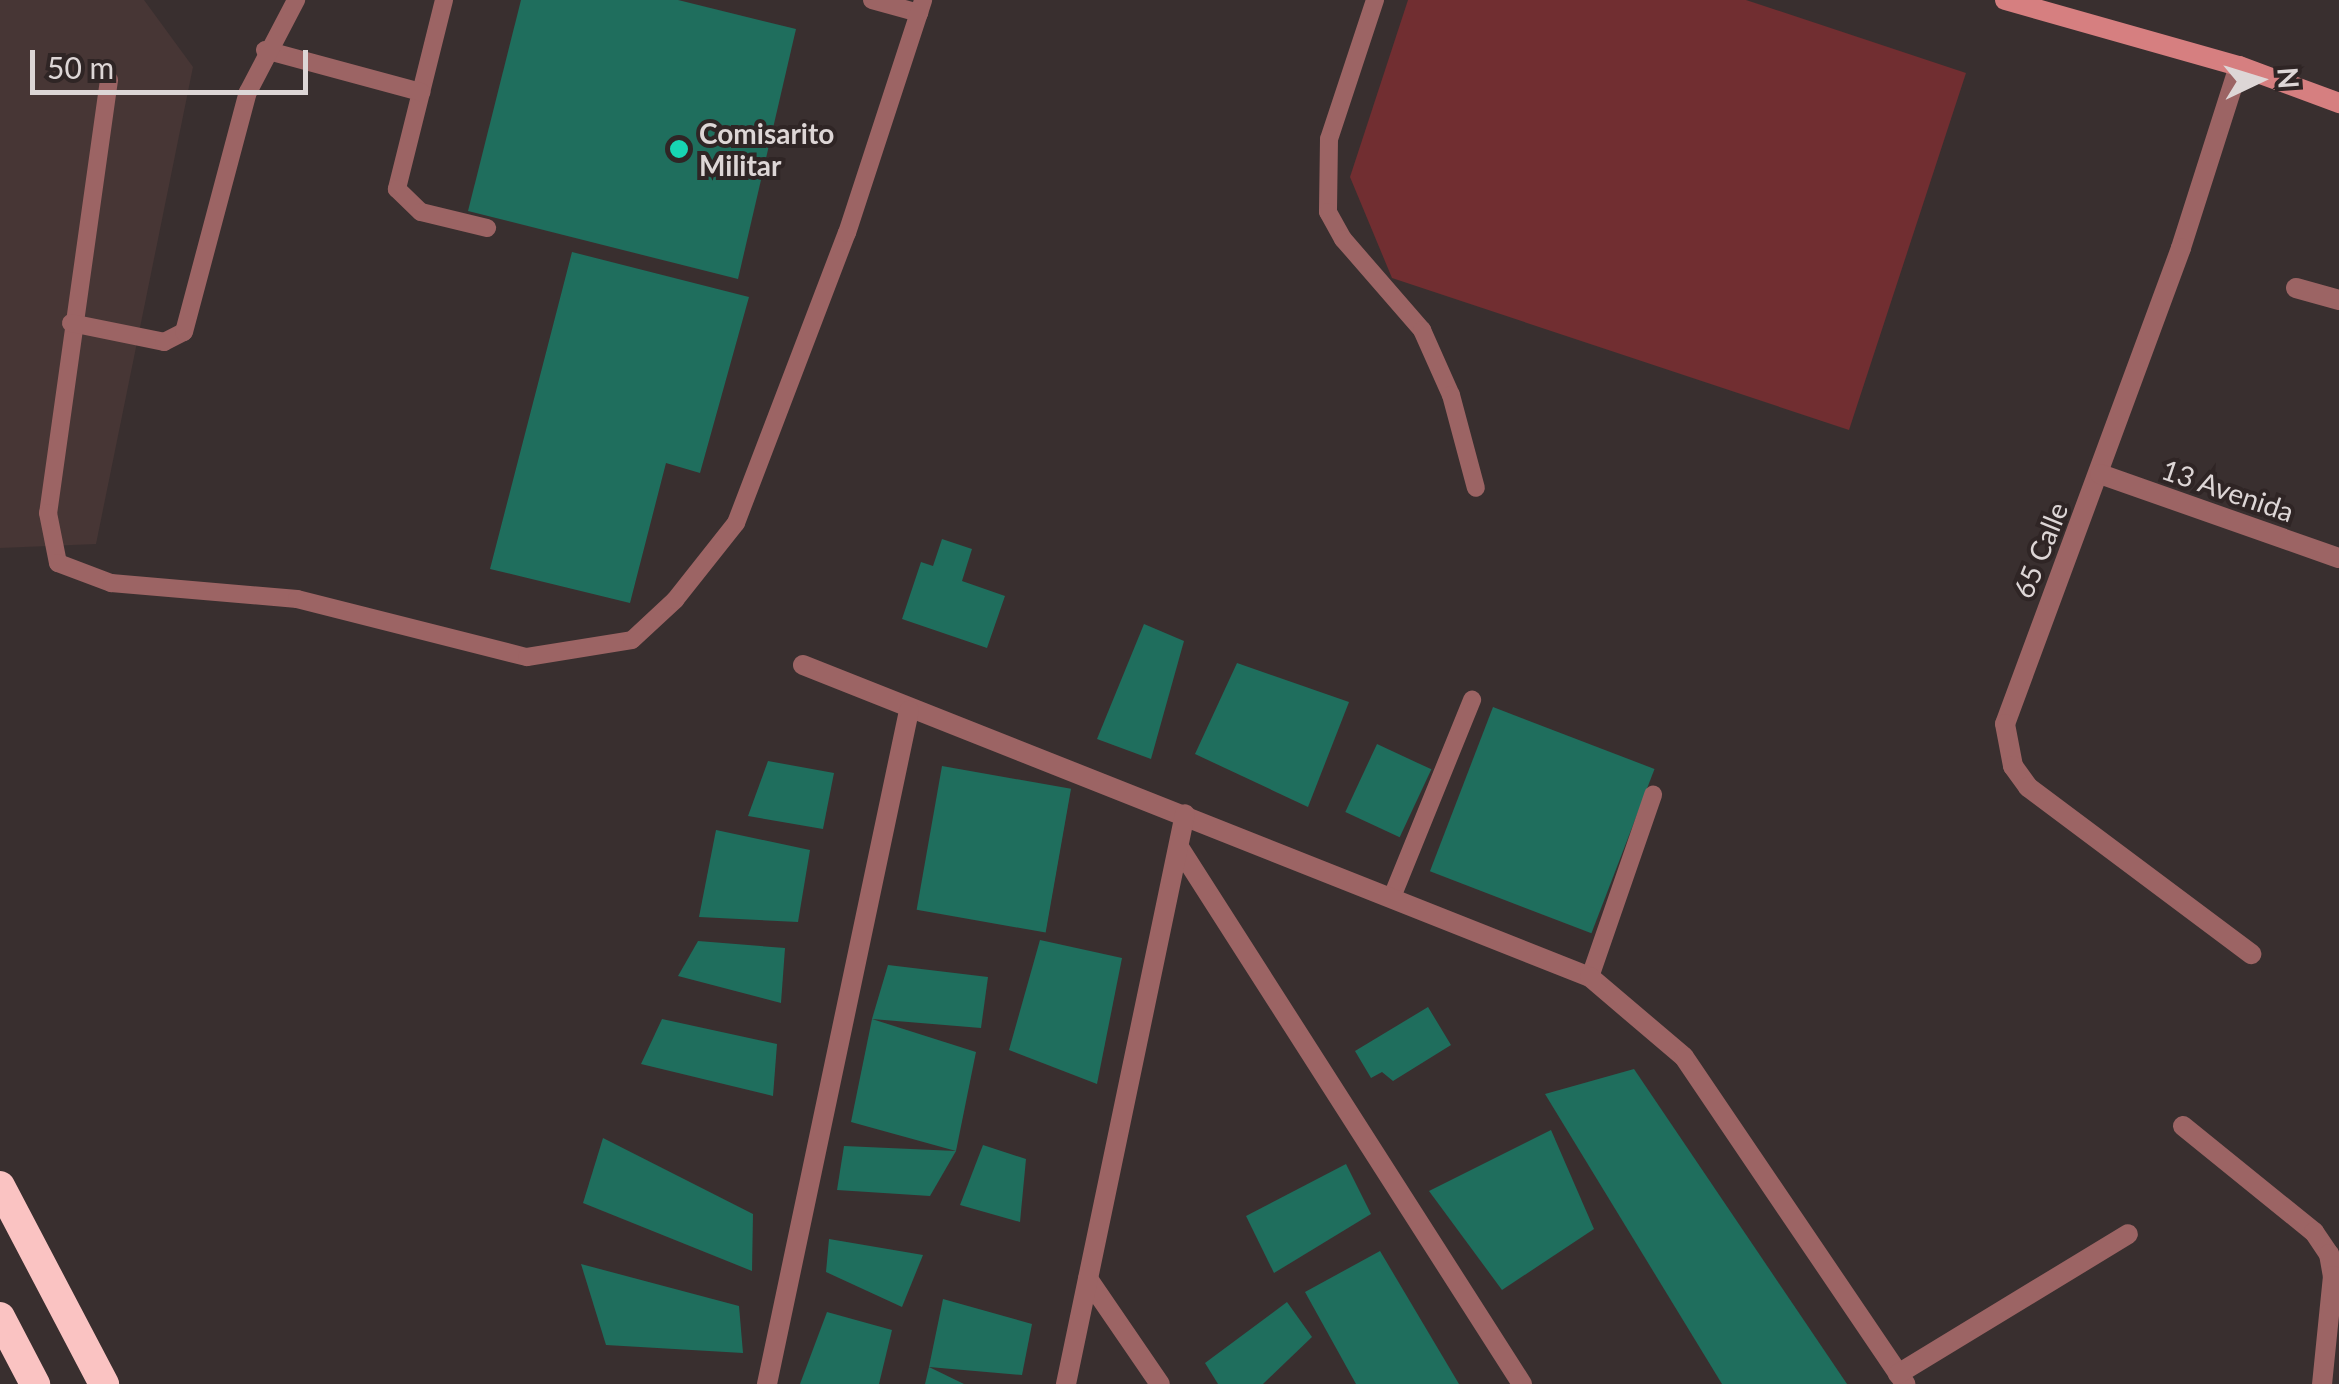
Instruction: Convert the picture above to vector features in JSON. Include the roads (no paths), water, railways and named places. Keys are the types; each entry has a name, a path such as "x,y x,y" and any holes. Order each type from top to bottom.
{"highway":[{"path":"0,1186 104,1384"},
{"path":"0,1318 35,1384"}],"main road":[{"path":"2005,0 2239,66 2339,103"}],"street":[{"name":"65 Calle","path":"2239,66 2100,474 2005,724 2012,766 2028,787 2252,954"},
{"path":"2296,288 2339,300"},
{"name":"13 Avenida","path":"2100,474 2339,558"},
{"path":"804,666 910,711 1186,814 1590,978 1684,1057 1901,1379 2128,1234"},
{"path":"766,1384 910,711"},
{"path":"1066,1384 1186,814"},
{"path":"1180,849 1522,1384"},
{"path":"2183,1126 2314,1232 2329,1254 2333,1276 2322,1384"},
{"path":"1088,1279 1160,1384"}],"lane":[{"path":"71,323 164,342 184,332 264,50 296,0"},
{"path":"444,0 397,189 421,212 487,228"},
{"path":"108,80 71,323 49,528 58,562 79,576 298,599 527,657 632,640 675,600 736,523 847,233 921,6 872,0"},
{"path":"1375,0 1329,139 1328,212 1343,239 1422,330 1451,395 1476,488"},
{"path":"264,50 421,92"},
{"path":"1392,897 1472,700"},
{"path":"1590,978 1653,795"}],"place":[{"name":"Comisarito Militar","path":"679,149"}]}
